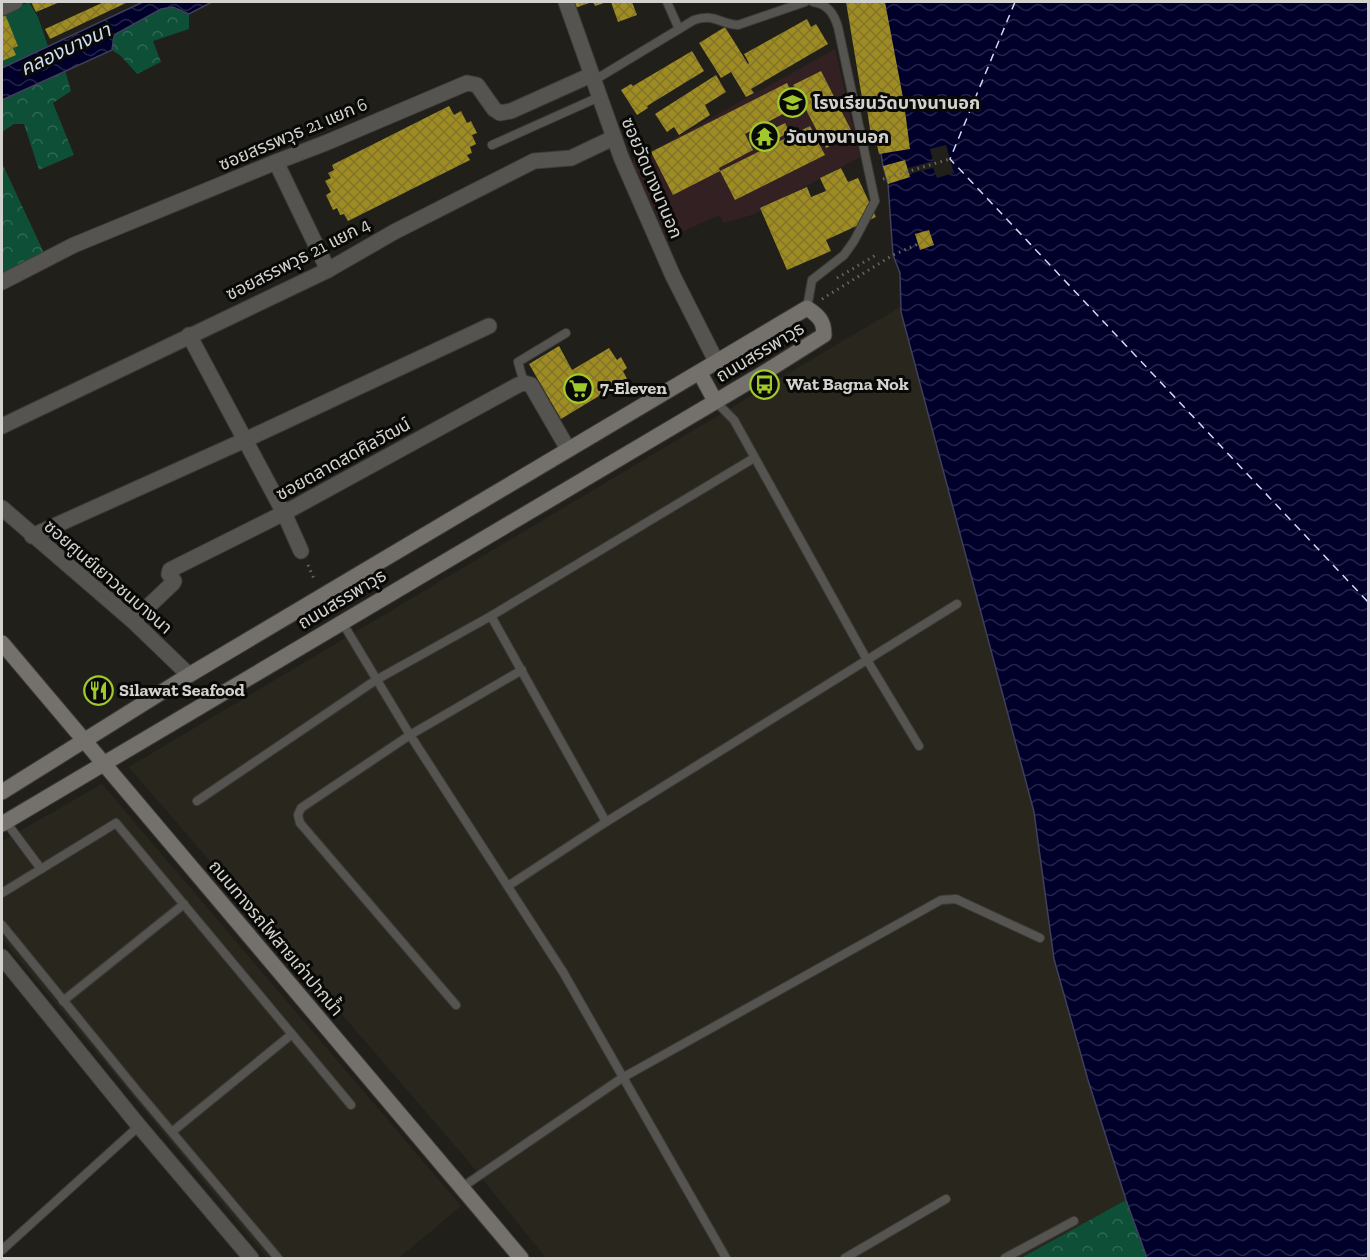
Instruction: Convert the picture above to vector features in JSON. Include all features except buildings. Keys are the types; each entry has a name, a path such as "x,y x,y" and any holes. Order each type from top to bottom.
{"street":[{"path":"2,8 15,2"},
{"name":"ซอยวัดบางนานอก","path":"566,2 614,138 673,276 717,363"},
{"name":"ซอยสรรพวุธ 21 แยก 6","path":"2,282 74,245 328,142 466,83 477,85 494,109 500,113 511,111 592,78"},
{"name":"ซอยสรรพวุธ 21 แยก 4","path":"2,426 328,270 394,232 534,161 571,158 614,138"},
{"path":"276,162 328,270"},
{"name":"ถนนสรรพาวุธ","path":"2,792 189,675 717,363 808,301 824,325 824,335 715,402 4,823"},
{"path":"32,536 489,326"},
{"path":"189,335 284,513 301,551"},
{"path":"700,373 715,402"},
{"path":"524,383 531,385 568,449"},
{"name":"ซอยตลาดสดศิลวัฒน์","path":"134,621 174,581 169,574 170,570 284,513 524,383"},
{"name":"ซอยศูนย์เยาวชนบางนา","path":"2,508 134,621 189,675"},
{"name":"ถนนทางรถไฟสายเก่าปากน้ำ","path":"2,643 521,1258"},
{"path":"2,957 139,1126 251,1258"}],"lane":[{"path":"667,2 679,29"},
{"path":"592,78 704,16 738,25 805,2"},
{"path":"808,301 812,280 844,255 875,201 838,27 833,13 821,3 813,2"},
{"path":"492,146 599,97"},
{"path":"524,383 518,363 566,333"},
{"path":"715,402 734,420 867,660 919,746"},
{"path":"197,801 376,680 491,616 754,458"},
{"path":"508,886 606,822 957,604"},
{"path":"491,616 606,822"},
{"path":"342,622 410,735 563,972 726,1258"},
{"path":"456,1005 300,823 298,815 301,808 410,735 522,670"},
{"path":"4,823 41,868"},
{"path":"2,894 116,823 351,1105"},
{"path":"461,1188 622,1078 941,900 956,899 1040,938"},
{"path":"63,1001 184,904"},
{"path":"2,925 278,1258"},
{"path":"172,1131 292,1034"},
{"path":"2,1250 139,1126"},
{"path":"845,1258 946,1199"},
{"path":"1005,1258 1074,1221"}],"path":[{"path":"886,178 950,159"},
{"path":"808,301 918,244"},
{"path":"808,301 876,255"},
{"path":"301,551 322,596"}],"shaded area":[{"name":"โรงเรียนวัดบางนานอก","path":"835,49 860,157 752,215 724,223 719,215 667,239 632,162"},
{"path":"900,307 1034,812 1054,959 1088,1080 1126,1200 1021,1258 546,1258 464,1156 129,767"},
{"path":"102,784 461,1206 399,1258 267,1258 2,939 2,841"}],"green space":[{"path":"29,2 38,17 48,46 2,68 2,14"},
{"path":"173,7 189,14 189,29 153,41 161,62 137,74 121,56 112,50 114,35 161,9"},
{"path":"65,70 71,91 53,103 74,155 39,170 24,124 14,124 2,132 2,100"},
{"path":"2,163 45,255 2,275"},
{"path":"1126,1200 1147,1258 1021,1258"}],"water":[{"name":"คลองบางนา","path":"143,2 212,2 189,14 173,7 161,9 114,35 112,50 2,100 2,68"},
{"path":"874,2 1368,2 1368,1258 1147,1258 1088,1080 1054,959 1034,812 901,312 900,273 893,255 888,184 883,166 865,51 879,48"}],"pier":[{"path":"946,145 954,173 937,178 933,168 909,174 908,168 933,161 930,149"}],"ferry route":[{"path":"1015,2 950,159 1368,602"}],"place":[{"name":"โรงเรียนวัดบางนานอก","path":"792,103"},
{"name":"วัดบางนานอก","path":"765,137"},
{"name":"Wat Bagna Nok","path":"765,384"},
{"name":"7-Eleven","path":"579,388"},
{"name":"Silawat Seafood","path":"98,690"}]}
